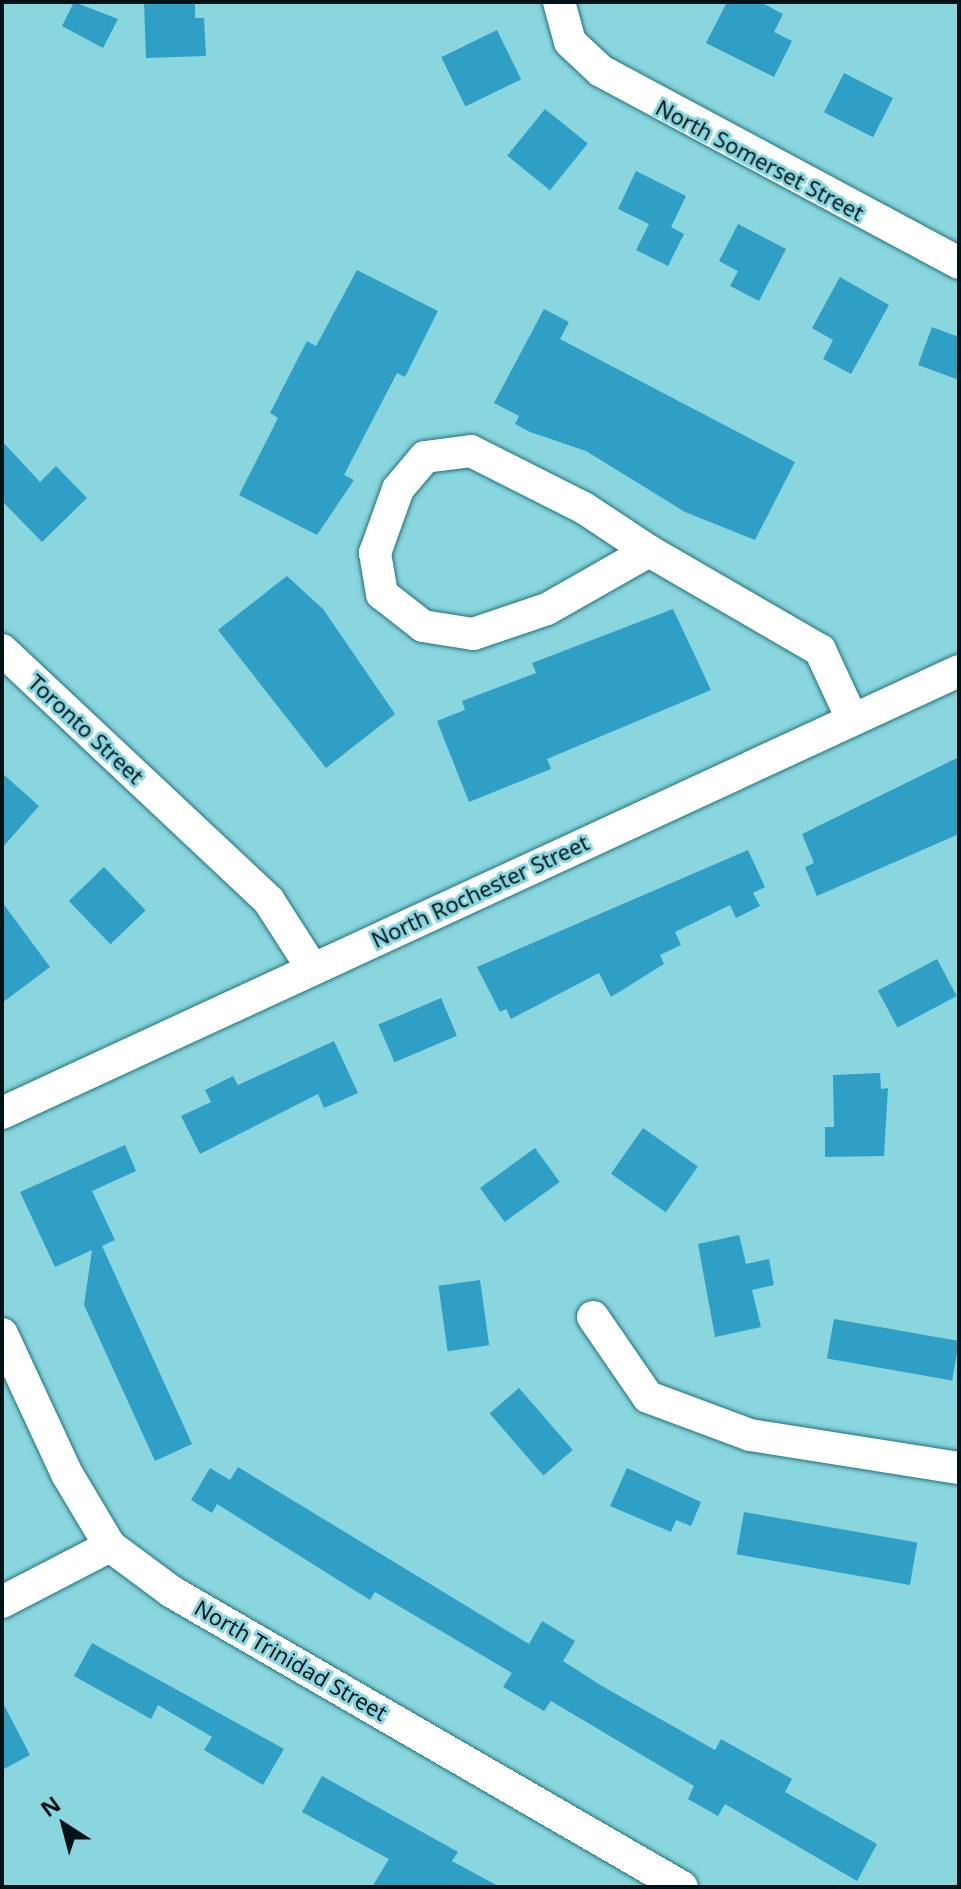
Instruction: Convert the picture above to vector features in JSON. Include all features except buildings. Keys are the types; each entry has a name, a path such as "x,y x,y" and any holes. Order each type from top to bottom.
{"street":[{"name":"North Somerset Street","path":"559,2 570,42 601,71 650,103 959,263"},
{"path":"649,551 547,609 473,634 423,626 382,594 375,553 398,489 425,457 471,451 584,508 649,551 820,650 852,719"},
{"name":"Toronto Street","path":"2,650 269,901 312,968"},
{"name":"North Rochester Street","path":"2,1113 959,671"},
{"path":"593,1317 648,1397 750,1435 959,1468"},
{"name":"North Trinidad Street","path":"2,1334 67,1474 110,1546 172,1592 682,1887"},
{"path":"2,1602 110,1546"}]}
